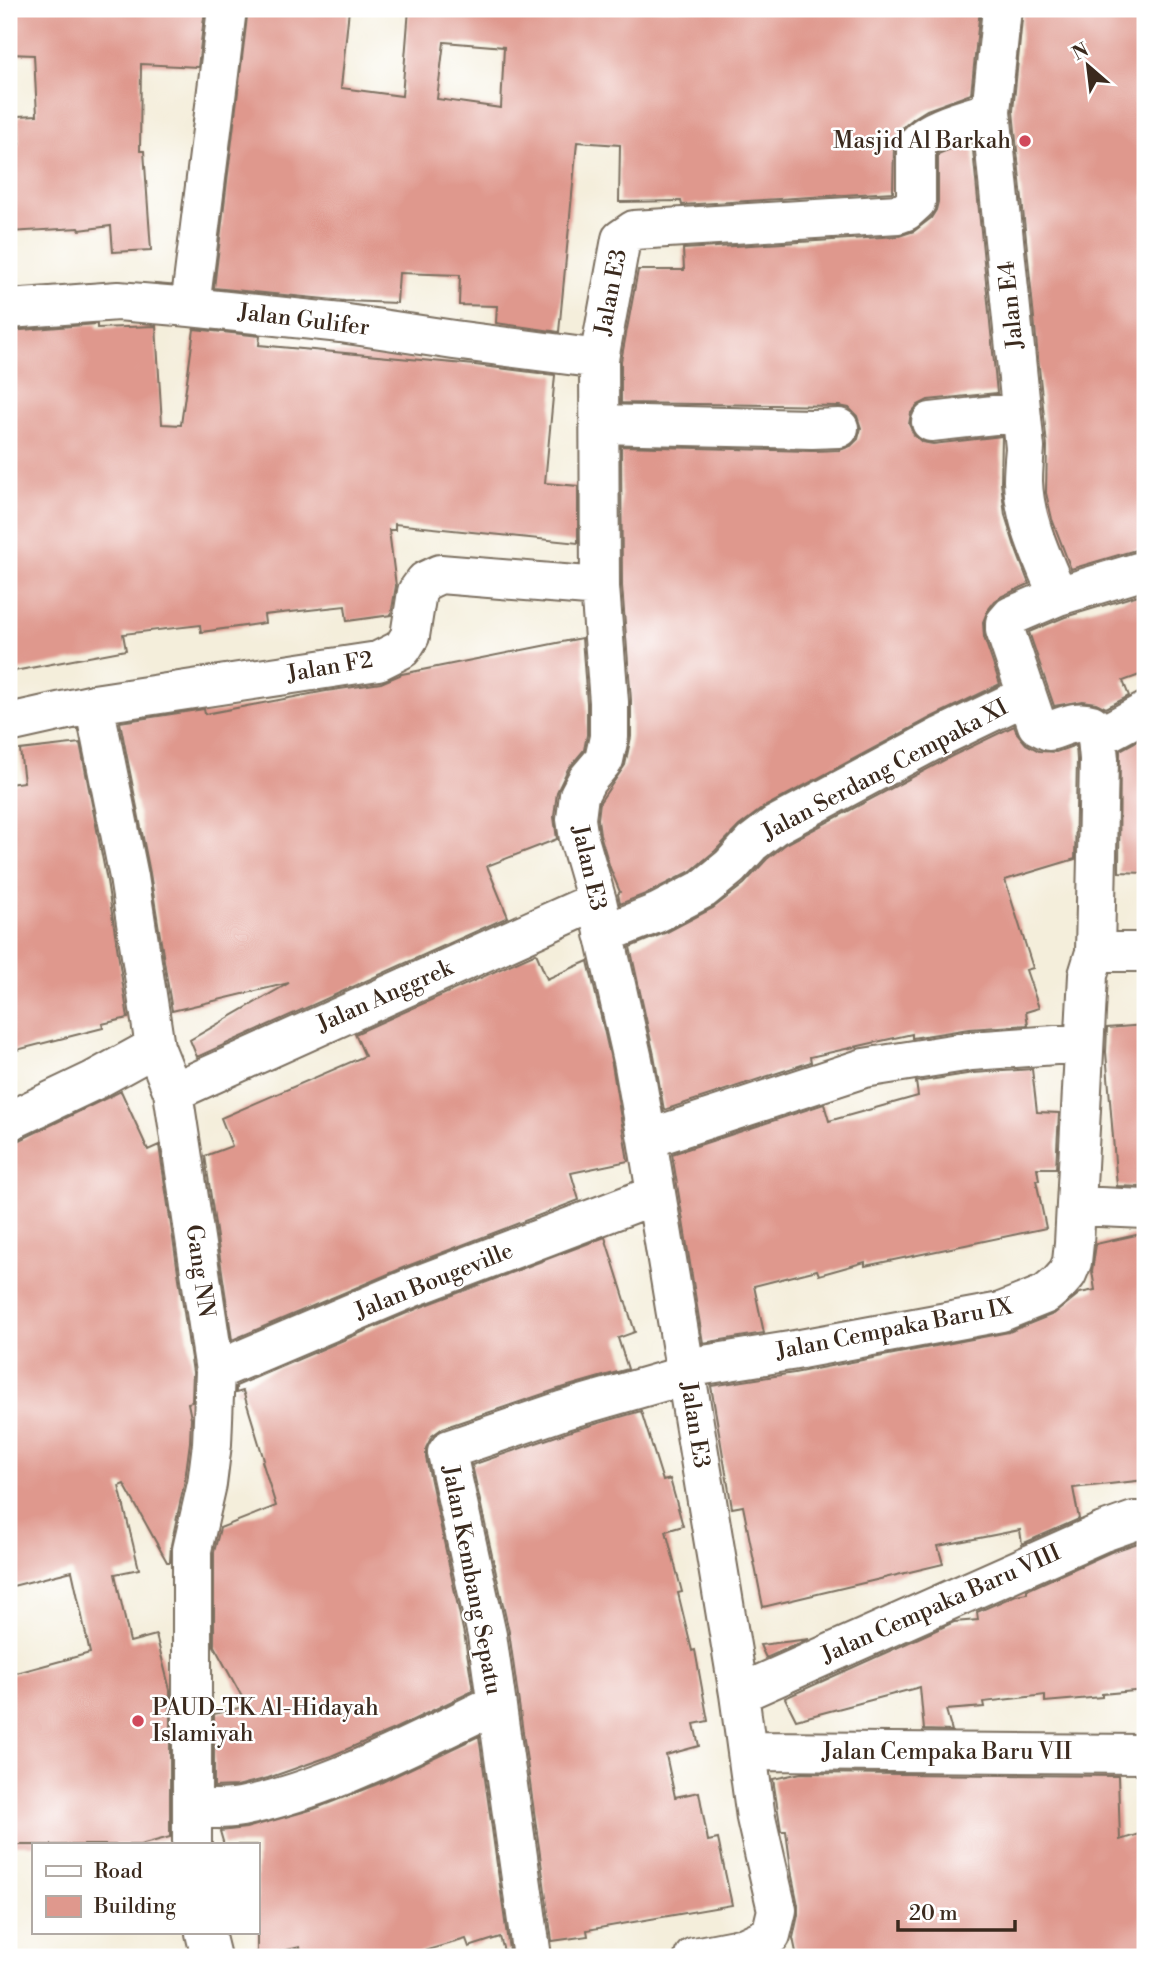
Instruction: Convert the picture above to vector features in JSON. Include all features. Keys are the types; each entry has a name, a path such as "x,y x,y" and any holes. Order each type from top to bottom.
{"street":[{"path":"190,307 227,9"},
{"name":"Jalan E4","path":"1002,9 991,111 1025,448 1023,483 1036,543 1058,596"},
{"name":"Jalan E3","path":"776,1946 778,1910 756,1818 739,1694 633,1060 576,819 579,795 587,780 604,760 609,737 600,587 599,359 621,239 626,234 634,230 898,214 916,202 918,141 957,122 991,111"},
{"name":"Jalan Gulifer","path":"9,309 118,301 190,307 341,323 599,359"},
{"path":"931,422 1021,412"},
{"path":"599,424 839,428"},
{"path":"1058,596 1145,569"},
{"name":"Jalan F2","path":"9,723 94,704 378,661 402,649 410,636 417,592 425,581 440,574 600,587"},
{"name":"Jalan Serdang Cempaka XI","path":"1058,596 1012,617 1005,623 1004,630 1037,725 1049,731 1087,722 1091,724 1097,738"},
{"name":"Jalan Serdang Cempaka XI","path":"601,917 657,913 704,889 730,867 752,843 775,826 942,736 1027,695"},
{"name":"Gang NN","path":"94,704 129,877 155,1047 173,1092 215,1371 212,1444 207,1484 192,1550 192,1827"},
{"path":"1145,712 1097,738 1099,759 1095,952 1145,952"},
{"name":"Jalan Anggrek","path":"173,1092 601,917"},
{"name":"Jalan Cempaka Baru IX","path":"686,1372 1001,1312 1046,1294 1067,1274 1072,1262 1077,1206 1088,975 1095,952"},
{"path":"647,1139 863,1068 971,1051 1084,1043"},
{"path":"9,1121 93,1081 155,1047"},
{"name":"Jalan Bougeville","path":"215,1371 413,1287 655,1195"},
{"path":"1077,1206 1145,1209"},
{"name":"Jalan Kembang Sepatu","path":"532,1957 487,1635 447,1454 450,1449 686,1372"},
{"name":"Jalan Cempaka Baru VIII","path":"739,1694 1102,1532 1134,1521 1145,1521"},
{"path":"192,1827 239,1807 309,1787 366,1765 496,1704"},
{"name":"Jalan Cempaka Baru VII","path":"748,1751 1145,1754"},
{"path":"205,1934 211,1957"},
{"path":"694,1957 745,1947 776,1946"}],"building":[{"path":"9,9 205,9 198,67 141,64 140,151 144,151 151,250 113,252 111,226 80,230 9,232 9,144 19,144 18,116 37,115 34,55 9,54"},
{"path":"248,9 349,9 341,88 402,96 409,9 980,9 971,94 927,110 901,129 894,146 893,192 682,205 681,201 619,202 620,145 577,142 559,332 496,323 497,306 459,305 460,275 399,273 397,303 345,301 214,288","holes":["444,42 504,47 501,108 437,99"]},
{"path":"1023,9 1145,9 1145,549 1071,569 1052,519 1046,493 1047,446 1013,111"},
{"path":"972,140 997,393 928,400 918,405 911,413 909,424 914,435 922,442 933,444 1002,436 1001,483 1005,515 1029,584 995,601 983,622 984,637 1000,684 932,717 764,807 739,826 691,871 620,904 620,892 610,868 598,819 600,802 625,765 631,737 631,700 622,586 621,446 840,450 851,446 858,439 861,428 857,416 849,408 839,406 621,403 621,361 638,270 684,270 683,249 899,236 914,231 931,218 936,210 938,154"},
{"path":"97,324 97,328 156,326 162,424 181,425 194,329 260,336 259,345 555,375 545,483 578,486 578,543 395,524 395,530 389,530 396,586 391,615 347,621 345,606 264,615 265,623 201,632 200,625 123,634 126,650 9,672 9,331"},
{"path":"1145,593 1145,673 1123,681 1129,696 1106,708 1082,701 1054,706 1029,632 1065,617"},
{"path":"582,638 587,735 584,750 568,769 557,792 554,817 557,839 487,866 508,917 197,1057 190,1040 289,983 172,1011 150,873 120,722 204,709 205,714 381,683 402,674"},
{"path":"1014,726 1026,744 1039,751 1056,752 1076,745 1077,760 1075,859 1005,880 1033,968 1026,970 1039,1008 1026,1012 1028,1025 969,1029 912,1038 912,1034 810,1057 811,1062 664,1110 630,947 667,932 713,908 744,884 767,859 786,844"},
{"path":"1144,737 1145,873 1119,872 1120,750"},
{"path":"80,743 107,881 128,1018 102,1024 103,1028 9,1052 9,784 24,782 20,750"},
{"path":"536,953 547,979 588,961 612,1064 628,1161 571,1173 579,1200 405,1267 232,1340 205,1156 232,1146 221,1118 365,1056 355,1034"},
{"path":"1145,1025 1141,1187 1117,1186 1106,1052 1107,1028"},
{"path":"1032,1069 1037,1112 1059,1113 1056,1168 1037,1168 1039,1180 1036,1180 1046,1228 865,1266 865,1262 819,1275 817,1270 754,1286 764,1333 703,1343 672,1154 824,1104 829,1121 918,1096 916,1082 973,1073"},
{"path":"121,1091 148,1150 159,1145 193,1372 192,1402 188,1403 191,1418 190,1442 170,1562 167,1562 124,1484 119,1486 139,1569 115,1574 130,1642 156,1635 170,1690 170,1837 148,1843 13,1845 9,1811 9,1675 90,1653 72,1571 9,1587 9,1143"},
{"path":"1145,1233 1145,1480 1073,1488 1079,1519 1022,1544 1020,1530 938,1546 943,1564 763,1607 743,1506 732,1508 711,1386 1009,1332 1054,1314 1080,1293 1095,1290 1092,1271 1096,1244"},
{"path":"605,1237 635,1332 618,1338 628,1369 558,1389 443,1428 432,1436 426,1448 473,1691 331,1756 268,1778 237,1786 214,1787 214,1714 247,1706 214,1646 214,1552 220,1528 276,1506 243,1391 236,1393 236,1386 421,1307"},
{"path":"641,1411 663,1481 670,1479 683,1526 666,1531 682,1592 678,1593 692,1651 695,1650 708,1721 694,1724 699,1746 666,1755 675,1797 699,1792 708,1841 718,1839 732,1905 587,1930 588,1936 552,1941 509,1632 472,1465 571,1431"},
{"path":"1145,1543 1145,1690 1045,1702 1045,1695 983,1702 984,1707 946,1710 952,1731 924,1730 920,1687 796,1720 785,1698 954,1622 978,1620 977,1612 1027,1593 1027,1590 1111,1552"},
{"path":"809,1639 766,1658 760,1645"},
{"path":"479,1736 509,1950 504,1951 500,1937 469,1947 466,1939 403,1957 303,1957 300,1947 257,1957 259,1843 223,1843 220,1831 246,1828 314,1809 380,1783"},
{"path":"801,1773 1118,1776 1120,1840 1139,1834 1145,1854 1145,1952 1133,1957 797,1957 793,1938 798,1905 786,1831 781,1831 773,1779"}],"place":[{"name":"Masjid Al Barkah","path":"1025,141"},
{"name":"PAUD-TK Al-Hidayah Islamiyah","path":"138,1721"}]}
